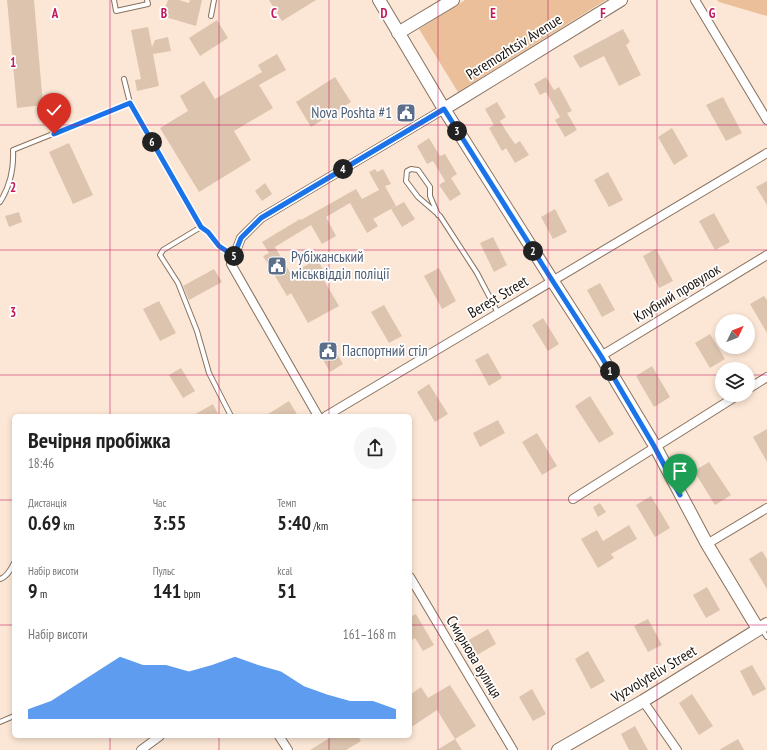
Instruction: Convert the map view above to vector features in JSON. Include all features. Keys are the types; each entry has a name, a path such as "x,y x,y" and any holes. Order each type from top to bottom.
{"street":[{"path":"379,0 444,109 601,356 654,446 706,544 763,629"},
{"path":"398,33 453,0"},
{"name":"Peremozhtsiv Avenue","path":"444,109 621,0"},
{"path":"695,0 767,120"},
{"path":"317,414 231,264 241,238 261,218 444,109"},
{"name":"Berest Street","path":"329,414 767,153"},
{"name":"Клубний провулок","path":"601,356 767,255"},
{"path":"755,385 767,377"},
{"path":"573,499 654,446 726,402"},
{"path":"706,544 767,508"},
{"name":"Смирнова вулиця","path":"412,580 513,750"},
{"name":"Vyzvolyteliv Street","path":"558,750 763,629"},
{"path":"643,701 677,750"},
{"path":"141,750 157,738"},
{"path":"280,738 288,750"}],"lane":[{"path":"114,0 116,10 148,4 147,0"},
{"path":"211,16 214,0"},
{"path":"124,79 130,103 201,227 208,232 219,246 234,256"},
{"path":"0,202 10,179 14,162 13,150 130,103"},
{"path":"438,215 418,197 406,180 407,171 411,169 418,170 430,187 430,196 438,215 477,273 498,313"},
{"path":"201,227 163,250 160,255 178,283 197,331 208,373 230,414"},
{"path":"0,579 4,578 12,565"},
{"path":"0,722 12,717"}],"shaded area":[{"path":"465,0 606,0 458,92 419,29"},
{"path":"717,0 767,0 767,16 719,2"}],"building":[{"path":"7,0 34,0 43,105 17,108"},
{"path":"168,0 179,0 189,3 190,0 202,0 196,26 162,16"},
{"path":"269,0 316,0 282,21"},
{"path":"217,20 228,38 200,56 189,38"},
{"path":"148,27 152,47 155,40 168,37 171,51 153,54 159,86 137,91 135,80 141,79 131,30"},
{"path":"623,29 630,42 626,45 641,75 619,86 604,56 580,68 573,56"},
{"path":"277,54 286,70 259,85 273,108 234,131 251,160 199,192 160,128 188,111 180,96 204,81 215,99 262,72 258,65"},
{"path":"335,77 351,102 311,127 296,102"},
{"path":"546,77 554,90 559,87 572,111 567,113 577,130 565,137 555,120 560,117 546,92 540,95 534,84"},
{"path":"723,97 742,133 726,141 706,105"},
{"path":"497,102 506,117 500,121 506,131 515,144 520,141 529,155 515,163 506,148 502,151 489,128 494,125 485,109"},
{"path":"411,106 416,114 403,121 398,113"},
{"path":"672,128 688,156 674,165 658,137"},
{"path":"429,138 440,156 445,154 457,174 451,178 461,194 450,201 439,185 445,181 433,161 427,164 417,146"},
{"path":"69,143 93,195 73,204 49,152"},
{"path":"375,169 377,172 383,169 391,184 385,186 396,206 373,219 378,226 367,233 350,203 326,217 336,236 322,244 311,225 275,247 291,274 317,259 325,273 321,275 339,306 308,323 291,293 287,296 263,256 269,253 262,242 300,219 301,220 356,189 362,199 379,190 369,172"},
{"path":"608,172 623,200 609,207 594,180"},
{"path":"767,181 767,205 756,187"},
{"path":"265,183 272,194 262,201 255,191"},
{"path":"404,202 415,219 402,227 391,209"},
{"path":"555,209 567,232 553,239 541,217"},
{"path":"19,212 22,222 9,227 5,216"},
{"path":"714,213 730,242 715,250 699,221"},
{"path":"493,237 507,265 494,272 480,243"},
{"path":"656,249 673,281 659,288 643,256"},
{"path":"439,268 456,301 442,309 424,276"},
{"path":"214,269 222,282 189,300 183,286"},
{"path":"600,283 615,310 602,317 587,290"},
{"path":"764,296 767,300 767,333 750,304"},
{"path":"159,301 176,333 160,341 143,309"},
{"path":"384,305 402,336 389,343 371,312"},
{"path":"543,318 559,344 548,351 532,325"},
{"path":"710,334 715,342 715,354 722,354 725,359 720,362 715,362 715,365 710,368 695,343"},
{"path":"330,343 343,364 330,372 318,351"},
{"path":"488,353 502,378 489,386 475,360"},
{"path":"652,366 670,397 654,407 636,376"},
{"path":"181,368 195,391 183,398 169,375"},
{"path":"429,384 448,414 435,422 417,392"},
{"path":"590,396 614,434 599,443 575,406"},
{"path":"289,401 297,414 268,414"},
{"path":"213,404 218,414 196,414"},
{"path":"498,420 505,433 480,447 473,433"},
{"path":"767,429 767,462 753,437"},
{"path":"537,433 557,466 542,475 522,442"},
{"path":"709,462 731,495 715,505 694,471"},
{"path":"651,496 670,528 655,537 636,505"},
{"path":"600,503 606,512 598,517 593,507"},
{"path":"629,525 637,539 611,554 614,558 598,568 581,539 597,530 603,541"},
{"path":"762,551 767,559 767,589 749,559"},
{"path":"707,587 720,610 706,618 693,595"},
{"path":"416,614 434,645 423,651 415,638 412,640 412,616"},
{"path":"648,619 662,645 648,652 634,626"},
{"path":"488,629 496,644 475,656 467,641"},
{"path":"588,651 605,681 591,689 575,659"},
{"path":"752,665 766,689 753,696 740,671"},
{"path":"450,685 476,726 455,739 437,710 412,727 412,694 421,687 428,698"},
{"path":"532,689 546,714 533,721 519,697"},
{"path":"692,694 713,726 699,735 679,703"},
{"path":"635,726 648,750 629,750 621,734"},
{"path":"330,738 359,738 361,741 346,750 310,750"},
{"path":"455,739 462,750 437,750"},
{"path":"738,739 744,750 719,750"}],"place":[{"name":"Nova Poshta #1","path":"406,113"},
{"name":"Рубіжанський міськвідділ поліції","path":"277,266"},
{"name":"Паспортний стіл","path":"328,351"}],"route":[{"path":"54,134 130,103 201,227 208,232 219,246 234,256 241,238 261,218 444,109 601,356 654,446 680,495"}]}
